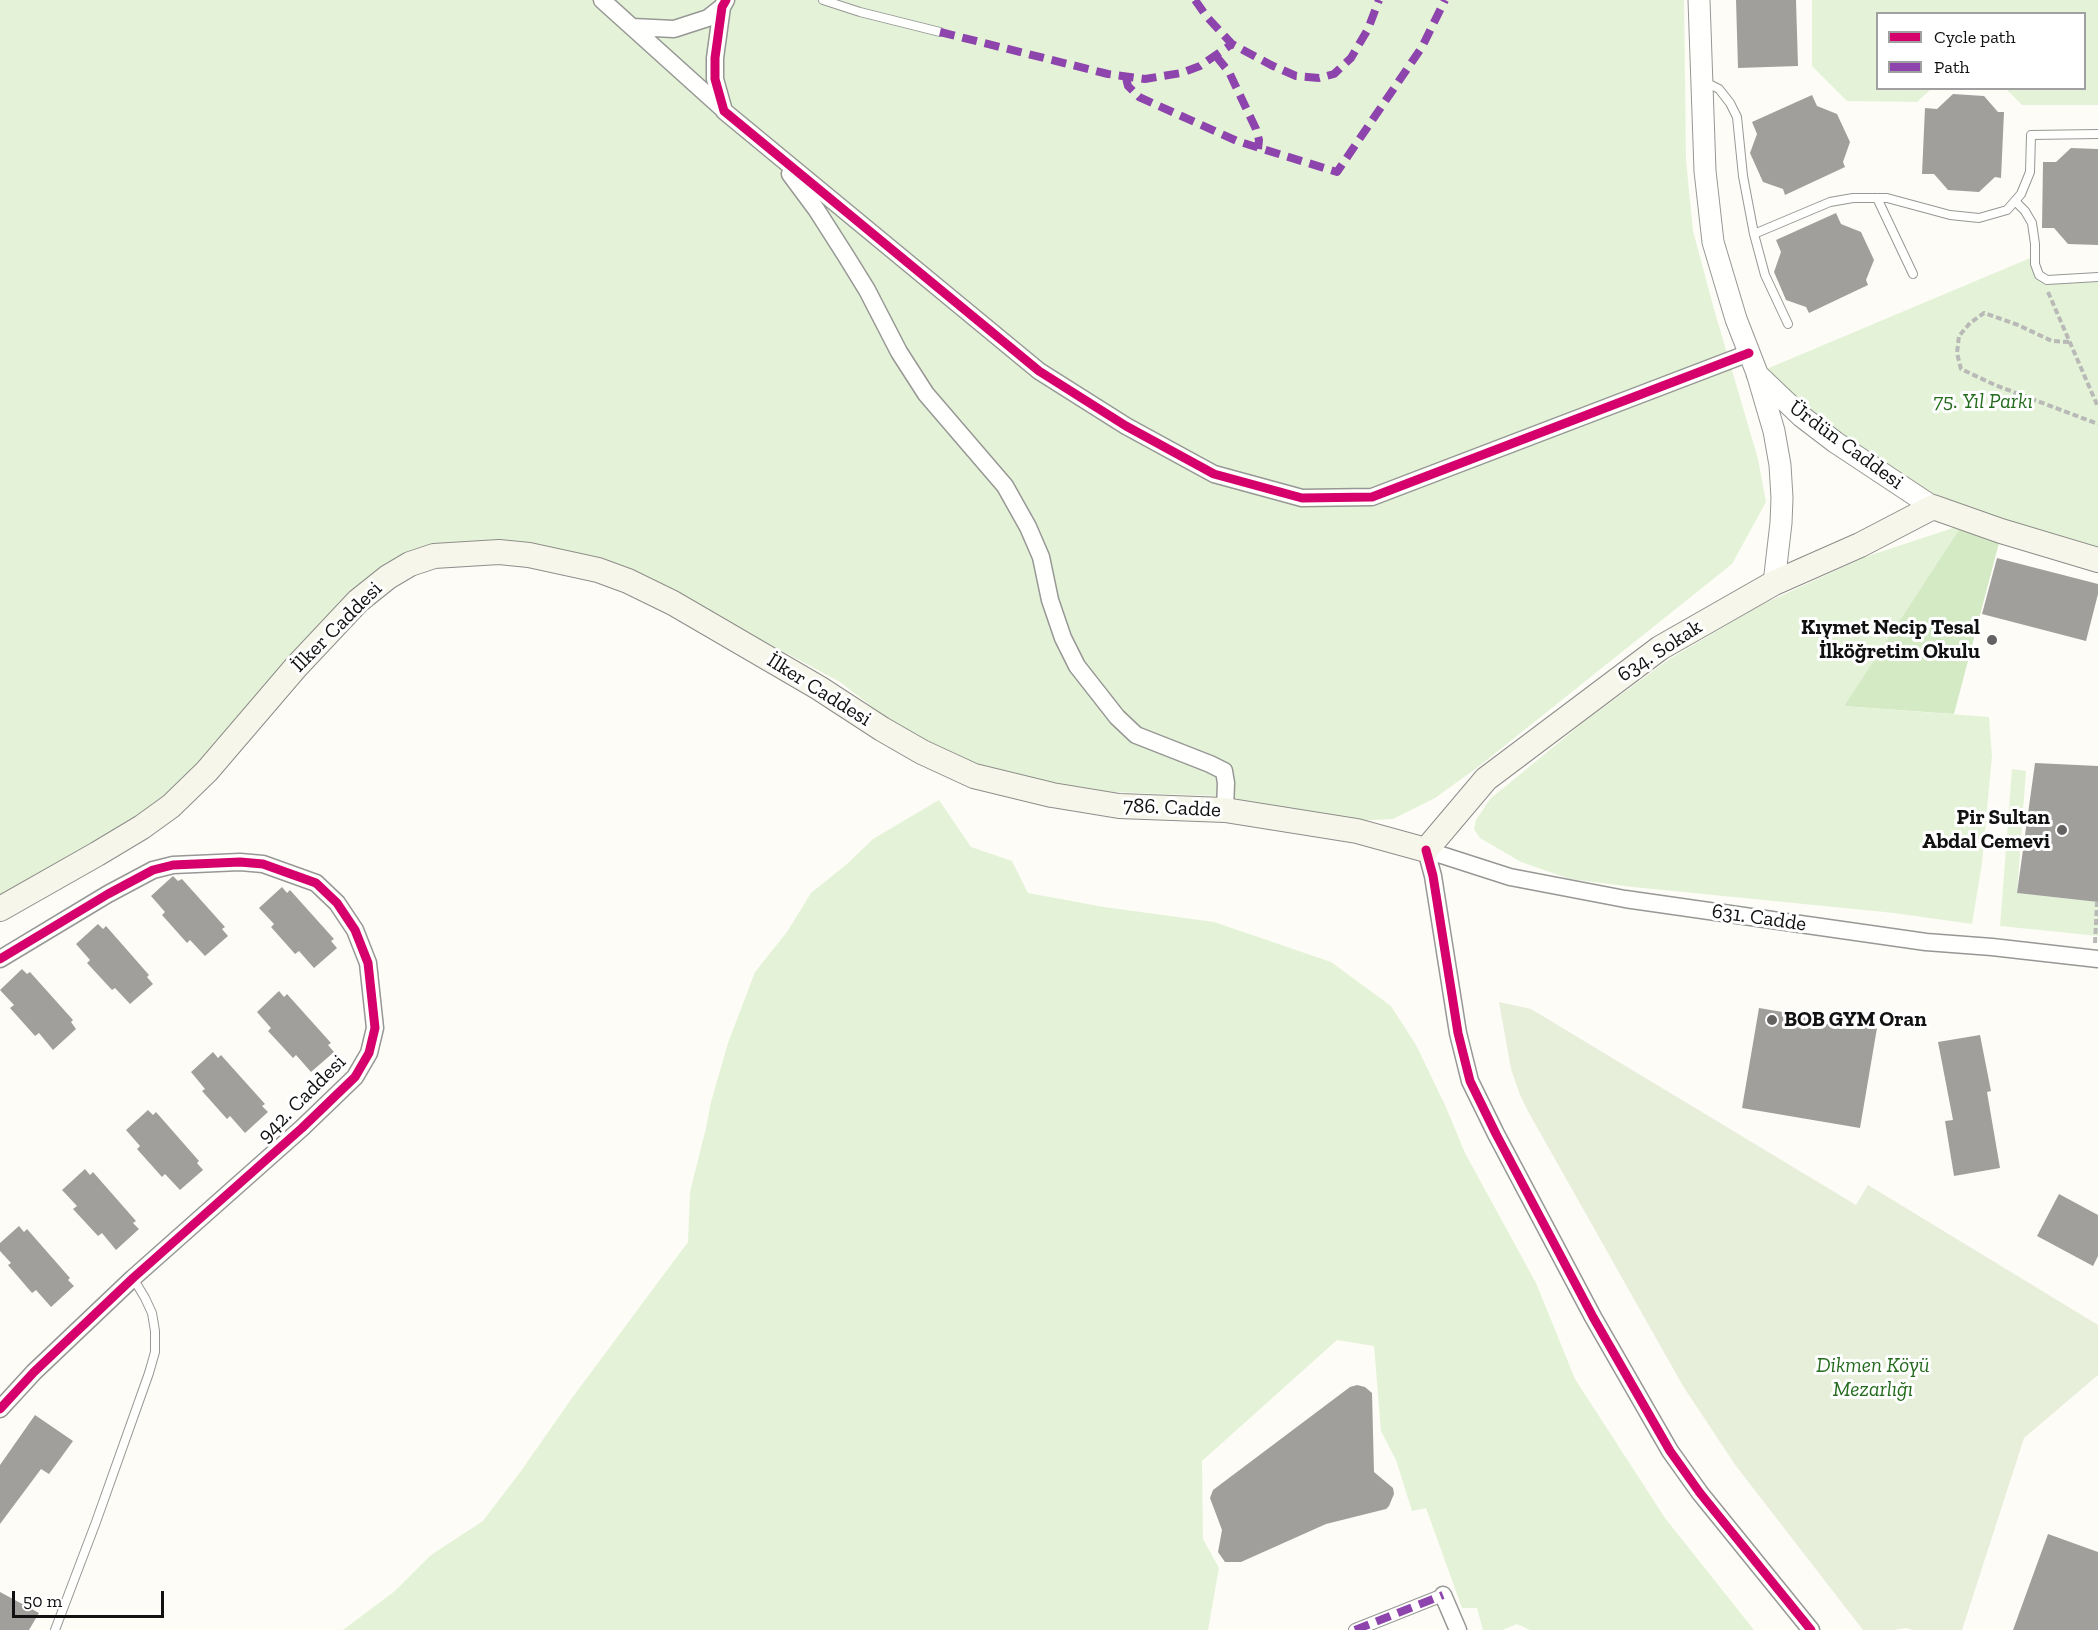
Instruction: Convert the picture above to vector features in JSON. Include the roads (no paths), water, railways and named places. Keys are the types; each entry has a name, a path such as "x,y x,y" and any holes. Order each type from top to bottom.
{"main road":[{"name":"Ürdün Caddesi","path":"1933,507 2001,531 2098,560"},
{"name":"634. Sokak","path":"1426,850 1486,779 1660,648 1774,583 1860,544 1933,507"},
{"name":"İlker Caddesi","path":"0,909 142,827 171,806 207,771 296,667 358,602 388,577 410,564 434,556 499,552 529,555 598,570 628,581 673,603 737,640 922,752"},
{"name":"786. Cadde","path":"922,752 974,776 1052,795 1119,806 1225,810 1357,831 1426,850"}],"street":[{"path":"602,0 792,176 867,290 899,352 926,394 1005,486 1028,527 1041,558 1050,600 1063,638 1077,666 1117,717 1136,735 1224,771 1225,810"},
{"name":"Ürdün Caddesi","path":"1699,0 1700,80 1705,171 1713,242 1736,319 1753,363 1801,417 1834,442 1933,507"},
{"path":"633,27 674,29 708,18 724,3"},
{"path":"724,3 714,58 715,79 724,111 1039,371 1126,426 1214,474 1302,498 1372,497 1753,363 1774,431 1780,465 1781,523 1774,583"},
{"path":"1426,850 1433,876 1458,1033 1470,1081 1496,1134 1593,1317 1670,1451 1700,1492 1811,1630"},
{"name":"631. Cadde","path":"1426,850 1510,877 1625,898 1926,942 2096,958"},
{"name":"942. Caddesi","path":"0,959 108,894 153,870 173,865 240,862 263,864 316,884 337,903 355,930 368,963 375,1028 369,1053 355,1077 302,1128 133,1278 34,1372 0,1409"},
{"path":"1355,1630 1443,1595 1458,1630"}],"lane":[{"path":"823,0 860,12 940,32"},
{"path":"1700,80 1719,90 1730,103 1737,117 1743,176 1754,234 1765,275 1788,324"},
{"path":"1754,234 1830,202 1853,198 1887,198 1950,215 1979,218 2007,210 2021,194 2030,172 2031,135 2098,134"},
{"path":"1877,198 1913,274"},
{"path":"2015,201 2032,223 2035,264 2039,275 2047,280 2098,277"},
{"path":"55,1630 96,1522 149,1373 154,1352 155,1331 152,1313 146,1298 133,1278"}],"place":[{"name":"Kıymet Necip Tesal İlköğretim Okulu","path":"1992,640"},
{"name":"Pir Sultan Abdal Cemevi","path":"2062,830"},
{"name":"BOB GYM Oran","path":"1772,1020"}],"park label":[{"name":"75. Yıl Parkı","path":"1983,402"},
{"name":"Dikmen Köyü Mezarlığı","path":"1873,1378"}]}
